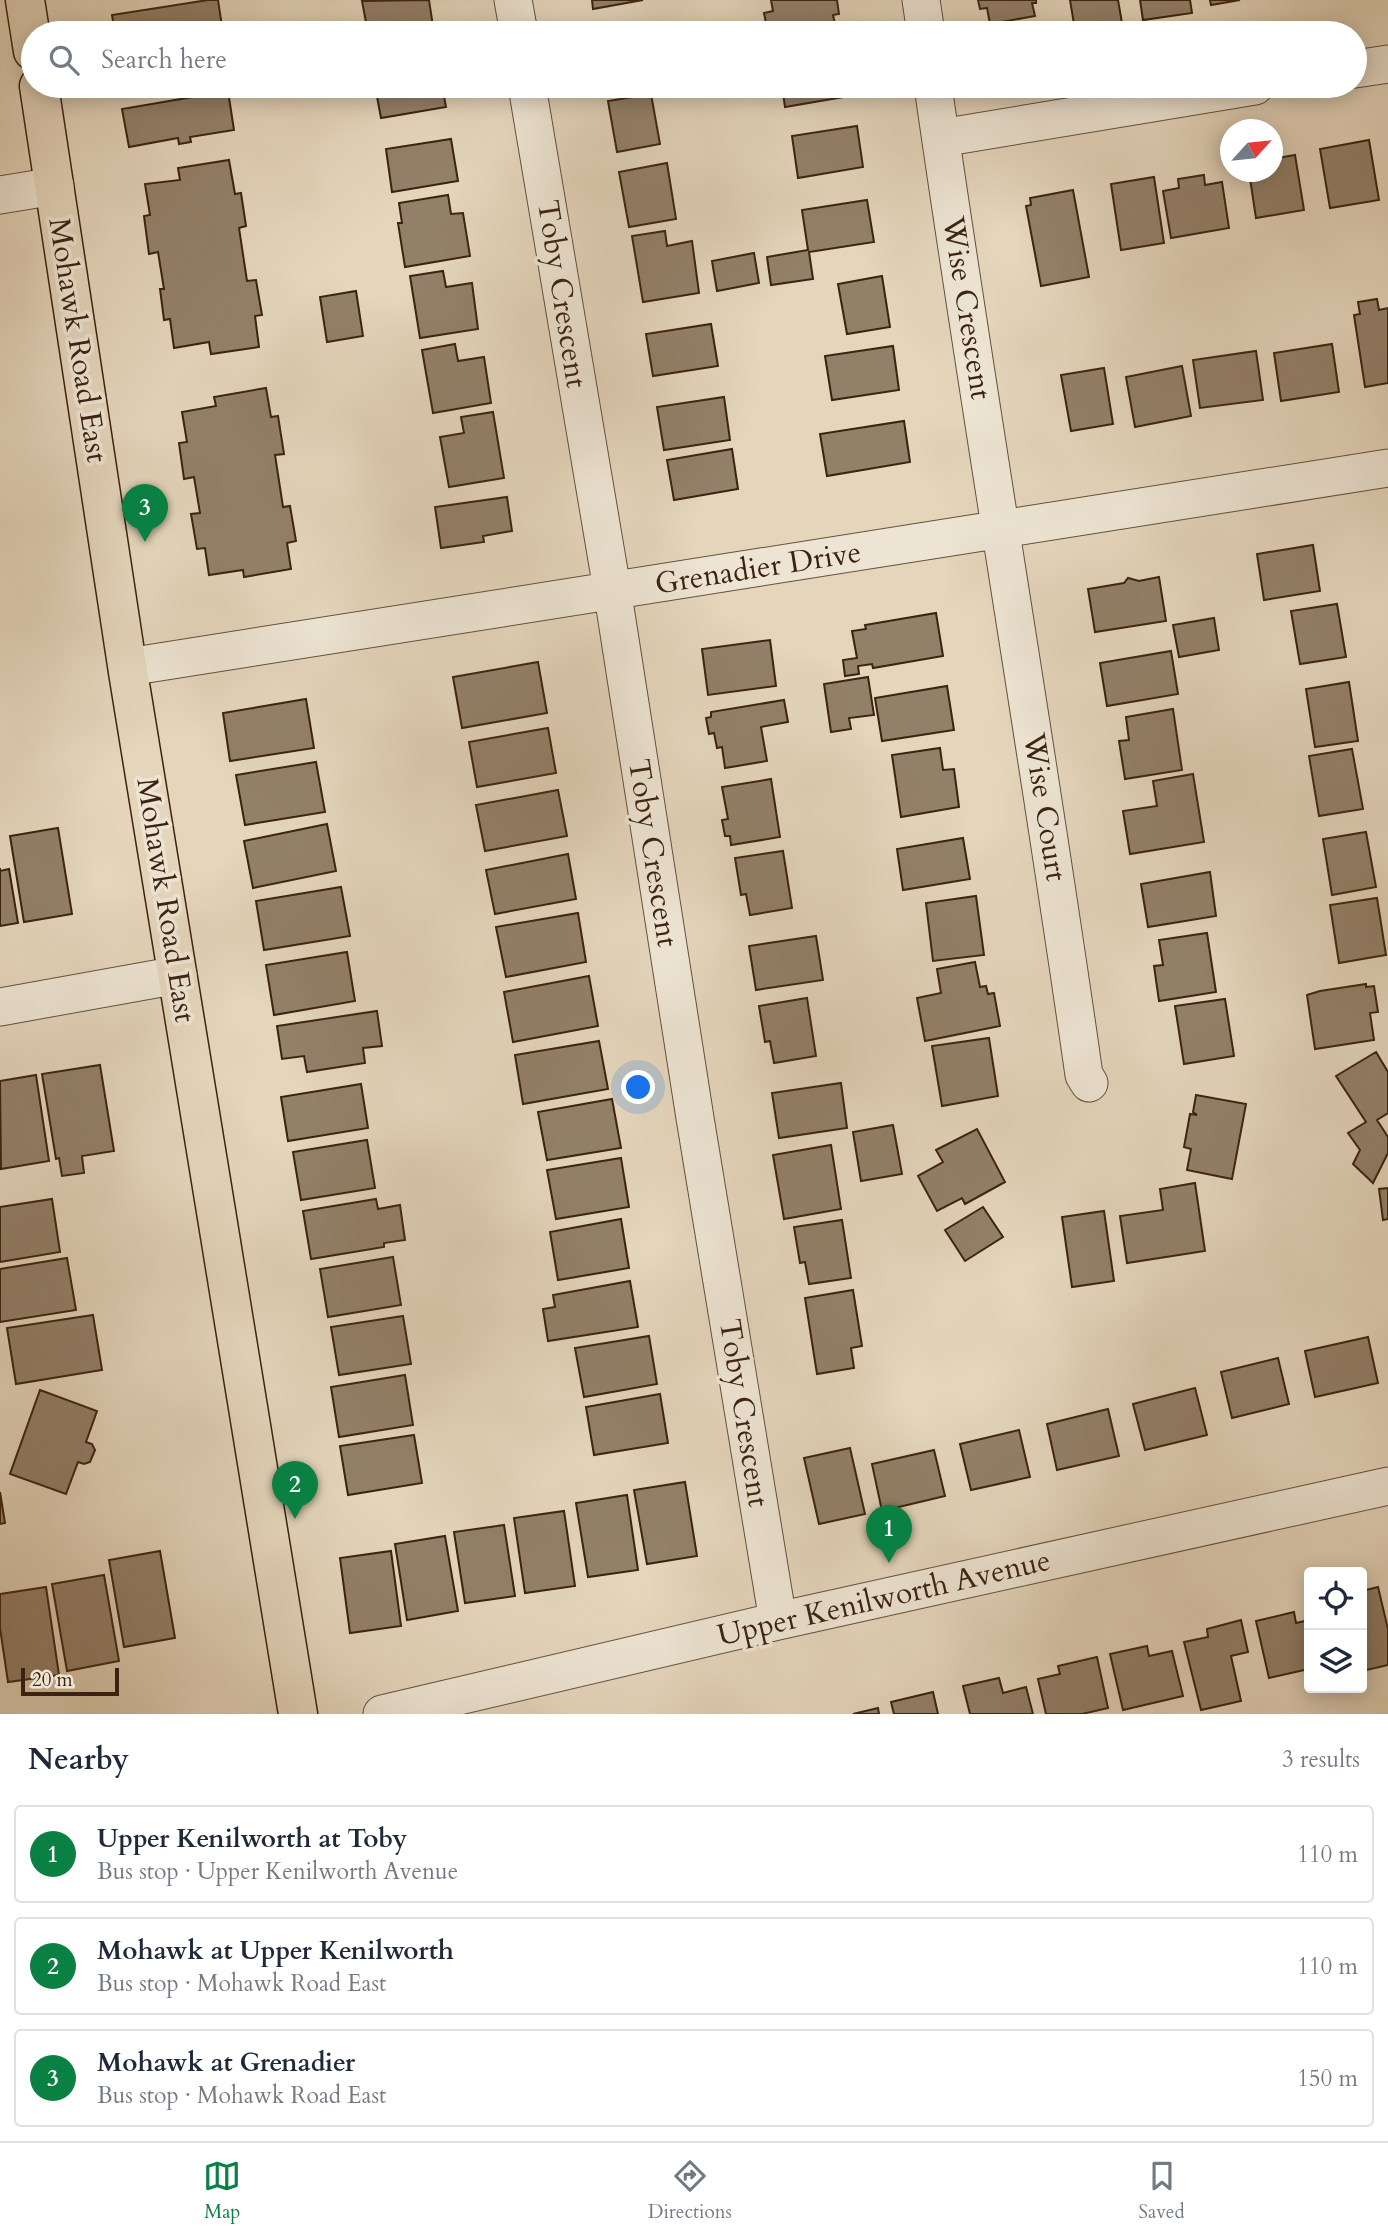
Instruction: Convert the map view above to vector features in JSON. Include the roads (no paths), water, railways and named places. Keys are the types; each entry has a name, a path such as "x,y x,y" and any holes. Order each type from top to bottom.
{"main road":[{"path":"25,0 28,21"},
{"name":"Mohawk Road East","path":"41,98 128,667 298,1714"}],"street":[{"path":"513,0 517,21"},
{"path":"921,0 924,21"},
{"path":"1367,67 1388,64"},
{"name":"Toby Crescent","path":"529,98 778,1620"},
{"name":"Wise Crescent","path":"935,98 966,312 1002,529"},
{"path":"941,138 1183,98"},
{"path":"0,195 55,186"},
{"name":"Grenadier Drive","path":"128,667 1388,468"},
{"name":"Wise Court","path":"1002,529 1084,1074 1089,1083"},
{"path":"0,1007 178,975"},
{"name":"Upper Kenilworth Avenue","path":"382,1714 778,1620 1388,1486"}],"place":[{"name":"Mohawk at Grenadier","path":"145,542"},
{"name":"Mohawk at Upper Kenilworth","path":"295,1519"},
{"name":"Upper Kenilworth at Toby","path":"889,1563"}]}
